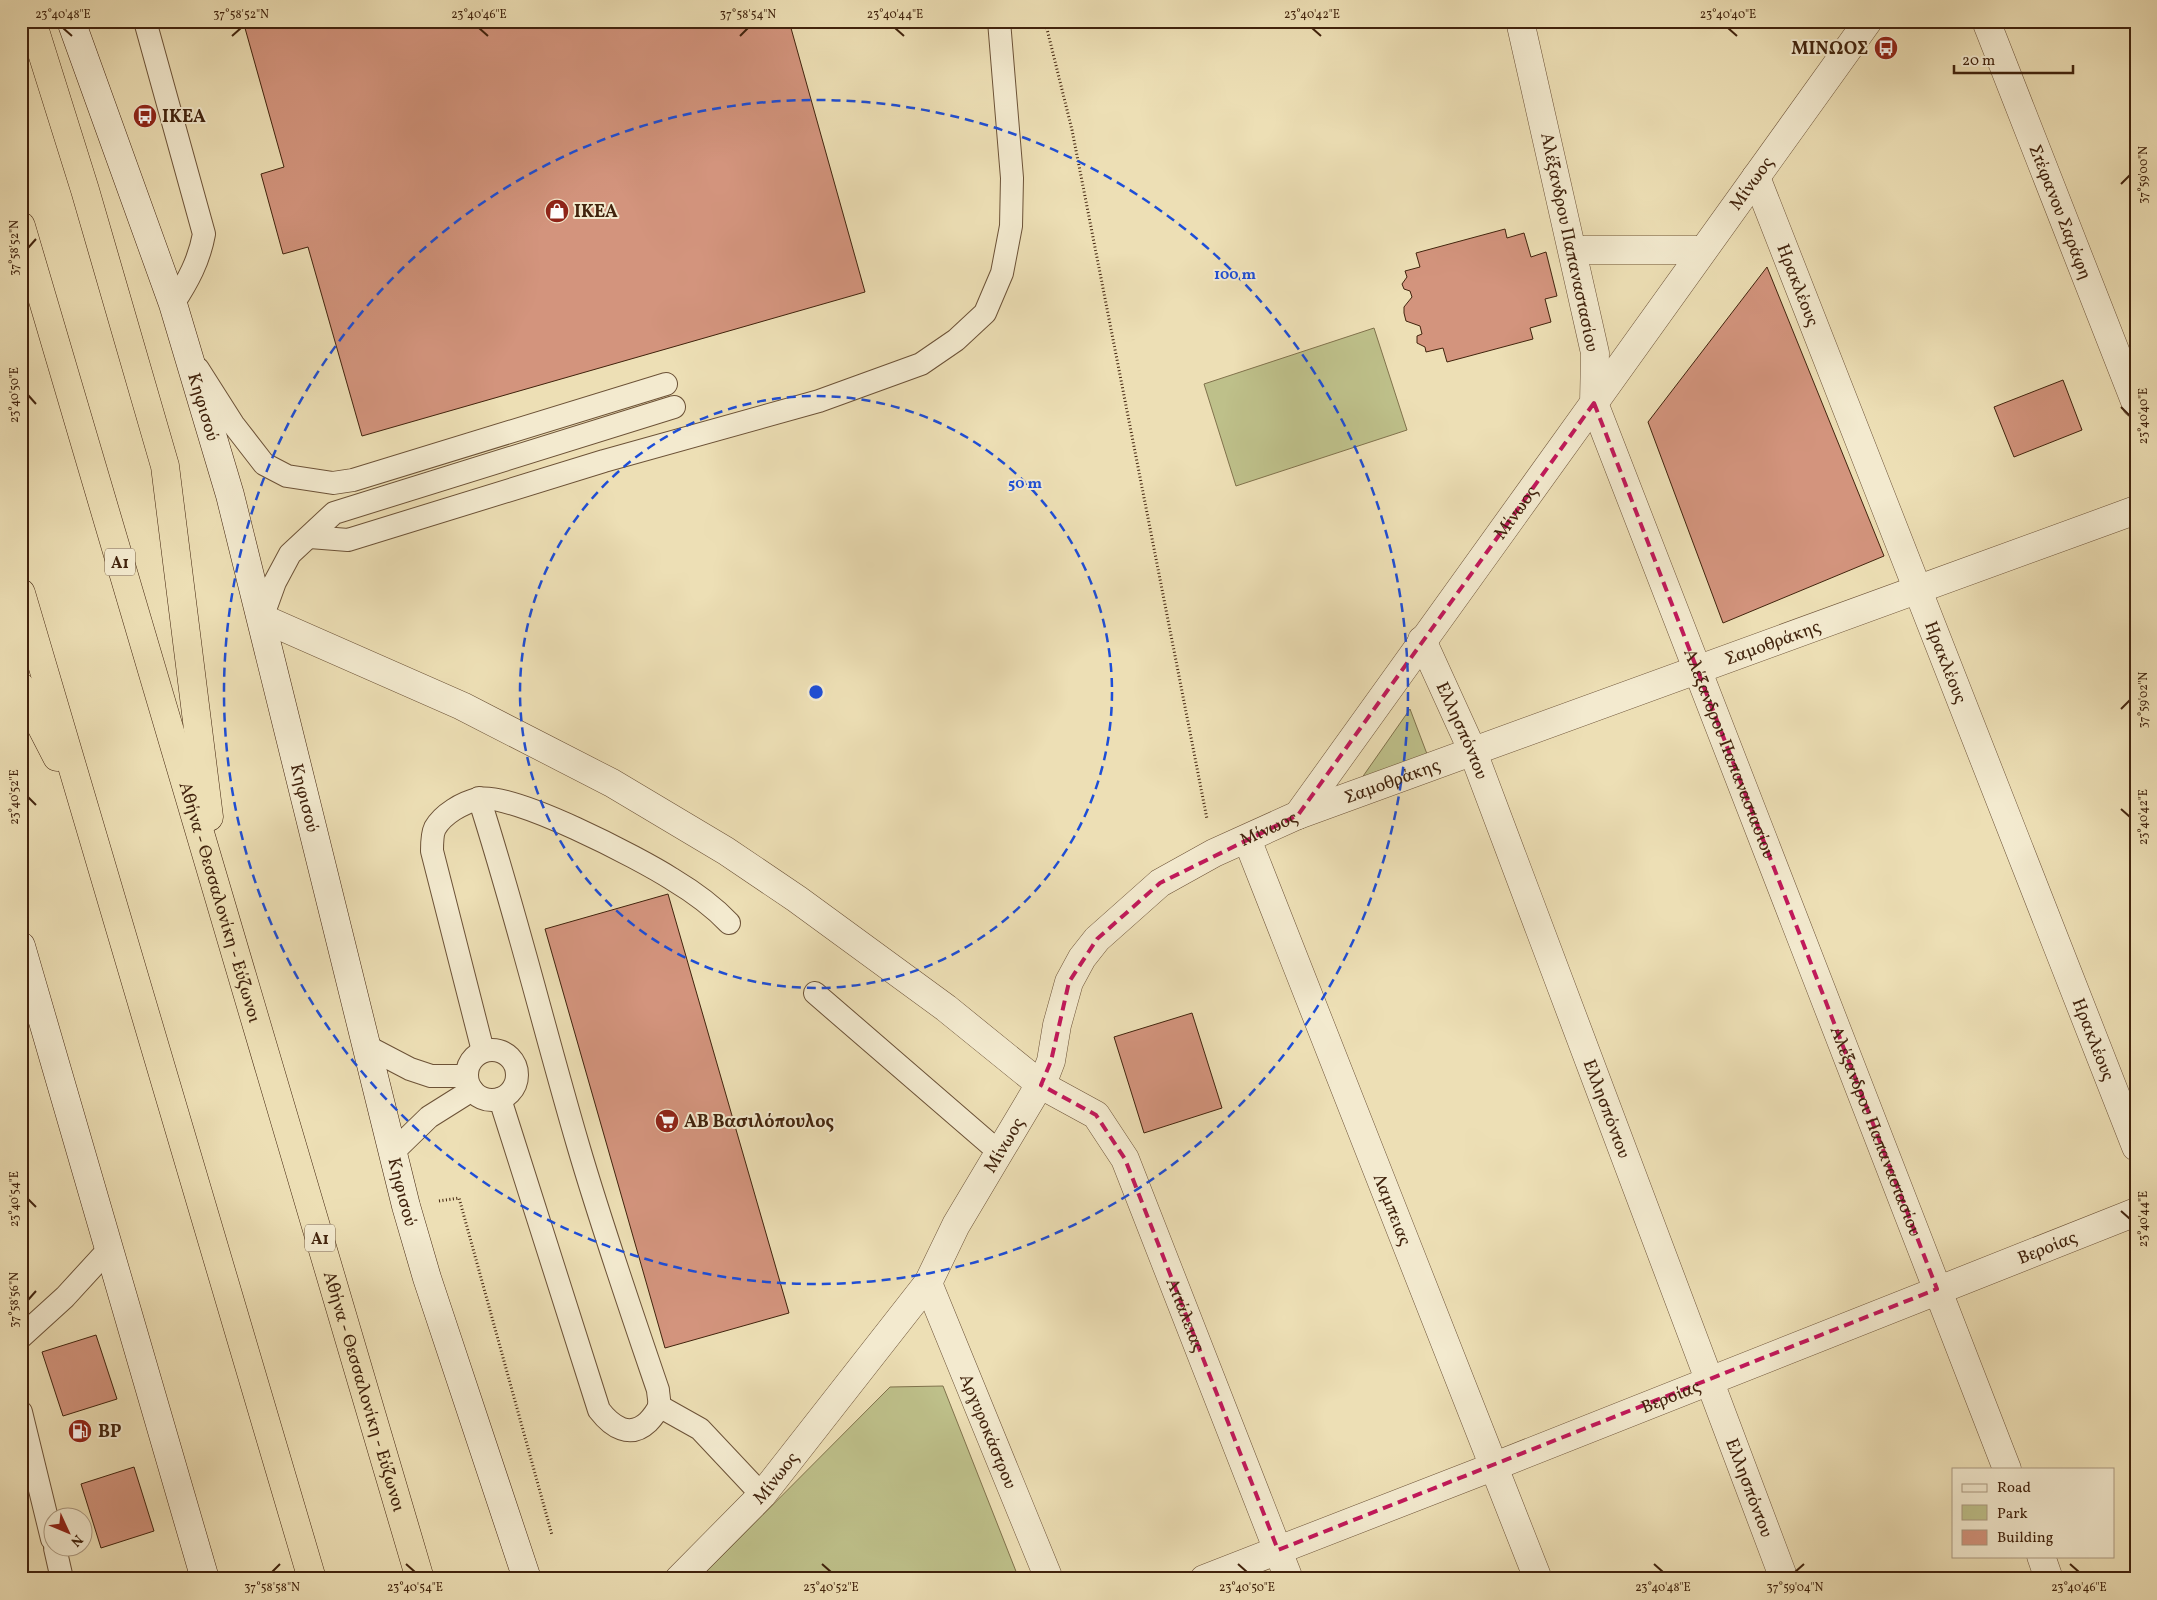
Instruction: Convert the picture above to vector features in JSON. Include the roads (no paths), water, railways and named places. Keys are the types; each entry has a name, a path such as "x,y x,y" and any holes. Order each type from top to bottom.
{"highway":[{"path":"32,21 85,190 165,466 219,897"},
{"name":"Αθήνα - Θεσσαλονίκη - Εύζωνοι","path":"21,226 420,1579"},
{"path":"21,593 312,1579"},
{"path":"21,687 87,815"}],"street":[{"name":"Κηφισού","path":"71,21 173,304 230,495 262,618 406,1206 427,1278 527,1579"},
{"name":"Αλέξανδρου Παπαναστασίου","path":"1520,21 1595,353 1594,403 2007,1468"},
{"name":"Μίνωος","path":"679,1579 762,1495 928,1283 956,1225 1041,1085 1051,1061 1057,1025 1069,982 1082,958 1118,919 1160,883 1214,853 1298,815 1868,21"},
{"name":"Στέφανου Σαράφη","path":"1986,21 2136,404"},
{"name":"Ηρακλέους","path":"1756,177 2136,1147"},
{"path":"1573,250 1702,250"},
{"name":"Σαμοθράκης","path":"1298,815 2136,510"},
{"name":"Αττάλειας","path":"262,618 462,706 612,783 709,841 853,939 946,1008 1041,1085 1096,1115 1125,1158 1289,1579"},
{"name":"Ελλησπόντου","path":"1422,640 1473,752 1784,1579"},
{"name":"Λαμπειας","path":"1247,839 1538,1579"},
{"path":"21,946 205,1579"},
{"name":"Βεροίας","path":"1204,1579 2136,1212"},
{"name":"Αργυροκάστρου","path":"928,1283 1050,1579"},
{"path":"2042,1558 2050,1579"}],"lane":[{"path":"145,21 204,234 200,256 191,277 173,304"},
{"path":"310,536 348,540 604,460 819,402 920,364 956,340 985,313 1002,273 1011,226 1012,178 999,21"},
{"path":"187,350 233,424 264,464 287,476 333,483 353,480 666,384"},
{"path":"262,618 282,567 299,544 334,514 674,407"},
{"path":"479,798 615,1267 658,1390 659,1406 650,1420 640,1429 625,1431 610,1425 599,1410 500,1099"},
{"path":"483,1051 432,851 434,829 454,809 479,798 519,805 582,832 672,879 719,912 729,923"},
{"path":"815,993 999,1152"},
{"path":"366,1046 410,1070 469,1083 484,1099 500,1099 510,1093 517,1082 517,1071 511,1057 498,1050 483,1051 471,1061 469,1083 429,1117 392,1153"},
{"path":"517,1071 553,1058"},
{"path":"21,1336 66,1297 109,1249"},
{"path":"659,1406 700,1429 762,1495"},
{"path":"21,1412 44,1508"},
{"path":"57,1558 62,1579"}],"place":[{"name":"ΜΙΝΩΟΣ","path":"1886,48"},
{"name":"ΙΚΕΑ","path":"145,116"},
{"name":"IKEA","path":"557,211"},
{"name":"ΑΒ Βασιλόπουλος","path":"667,1121"},
{"name":"BP","path":"80,1431"}]}
